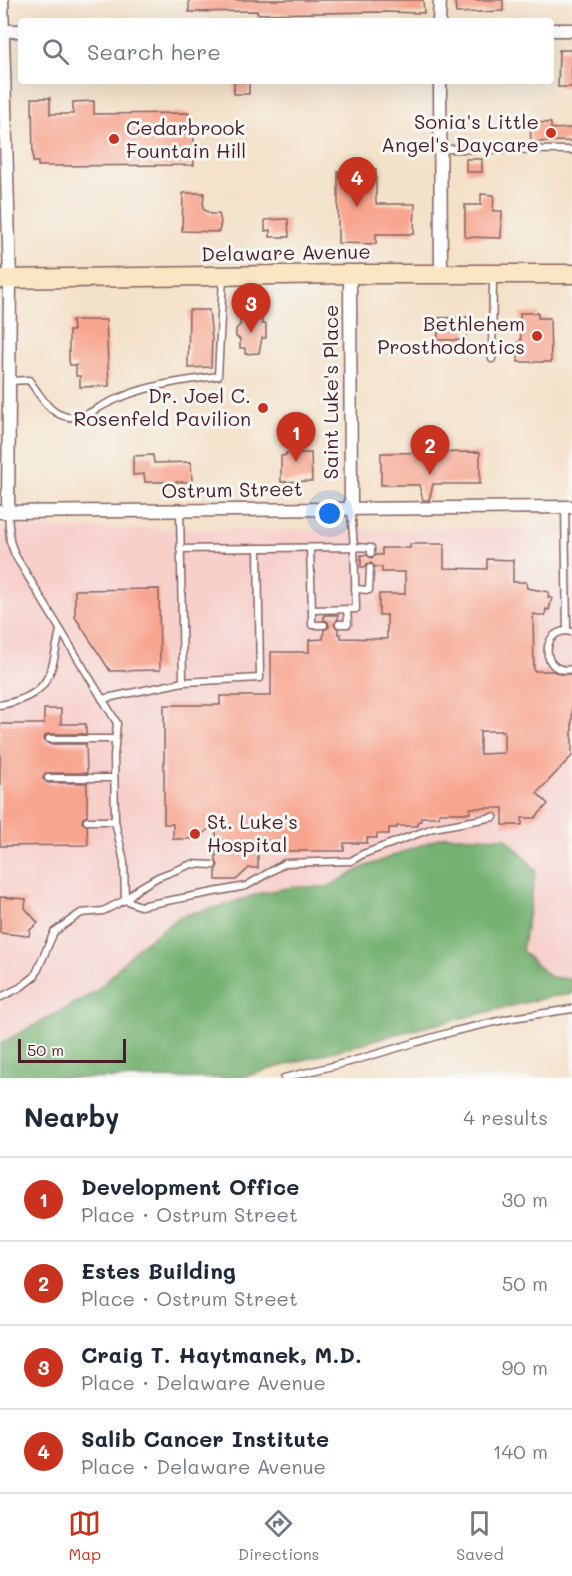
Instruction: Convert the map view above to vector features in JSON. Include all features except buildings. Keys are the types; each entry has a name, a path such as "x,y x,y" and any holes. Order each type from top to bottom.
{"main road":[{"name":"Delaware Avenue","path":"5,279 350,274 572,274"}],"street":[{"path":"2,0 3,187 10,381 4,512"},
{"path":"440,0 440,18"},
{"path":"554,30 572,30"},
{"path":"1,31 18,31"},
{"path":"440,84 441,274"},
{"name":"Saint Luke's Place","path":"350,274 351,509"},
{"name":"Ostrum Street","path":"4,512 568,507"}],"lane":[{"path":"441,149 572,150"},
{"path":"492,360 493,274"},
{"path":"10,381 29,380 53,411 64,416 81,418 109,402 137,391 168,382 218,376 223,276"},
{"path":"568,507 570,632 555,634 547,650 555,666 561,669 572,669"},
{"path":"312,610 356,609 351,509"},
{"path":"180,510 183,682"},
{"path":"4,512 15,555 117,723 114,777 115,821 124,862 125,900"},
{"path":"180,549 354,547 371,548 370,554"},
{"path":"102,699 183,682 260,678 258,548"},
{"path":"310,548 312,625 324,625"},
{"path":"355,589 369,590 370,568"},
{"path":"339,624 348,624 347,609"},
{"path":"0,705 23,699 43,687 53,666 60,630"},
{"path":"49,739 115,739"},
{"path":"48,778 114,777"},
{"path":"125,900 140,906 246,886 285,863 351,861 363,854 433,828 494,817"},
{"path":"87,821 115,821"},
{"path":"2,997 35,976 54,933 81,913 103,911 125,900 139,888 158,877 192,864 213,865"},
{"path":"284,1078 455,1031 513,1018 572,1009"}],"shaded area":[{"path":"572,527 572,979 550,977 522,951 536,870 505,838 362,868 328,887 293,887 261,893 225,905 137,948 97,991 0,1044 0,528 336,530"}],"green space":[{"path":"444,836 506,838 536,870 522,951 550,977 572,979 572,994 549,997 392,1035 239,1078 0,1078 0,1044 97,991 137,948 181,916 261,893 293,887 328,887 362,868"}],"place":[{"name":"Sonia's Little Angel's Daycare","path":"551,133"},
{"name":"Cedarbrook Fountain Hill","path":"114,139"},
{"name":"Salib Cancer Institute","path":"357,207"},
{"name":"Craig T. Haytmanek, M.D.","path":"251,333"},
{"name":"Bethlehem Prosthodontics","path":"537,336"},
{"name":"Dr. Joel C. Rosenfeld Pavilion","path":"263,408"},
{"name":"Development Office","path":"296,462"},
{"name":"Estes Building","path":"430,475"},
{"name":"St. Luke's Hospital","path":"195,834"}]}
